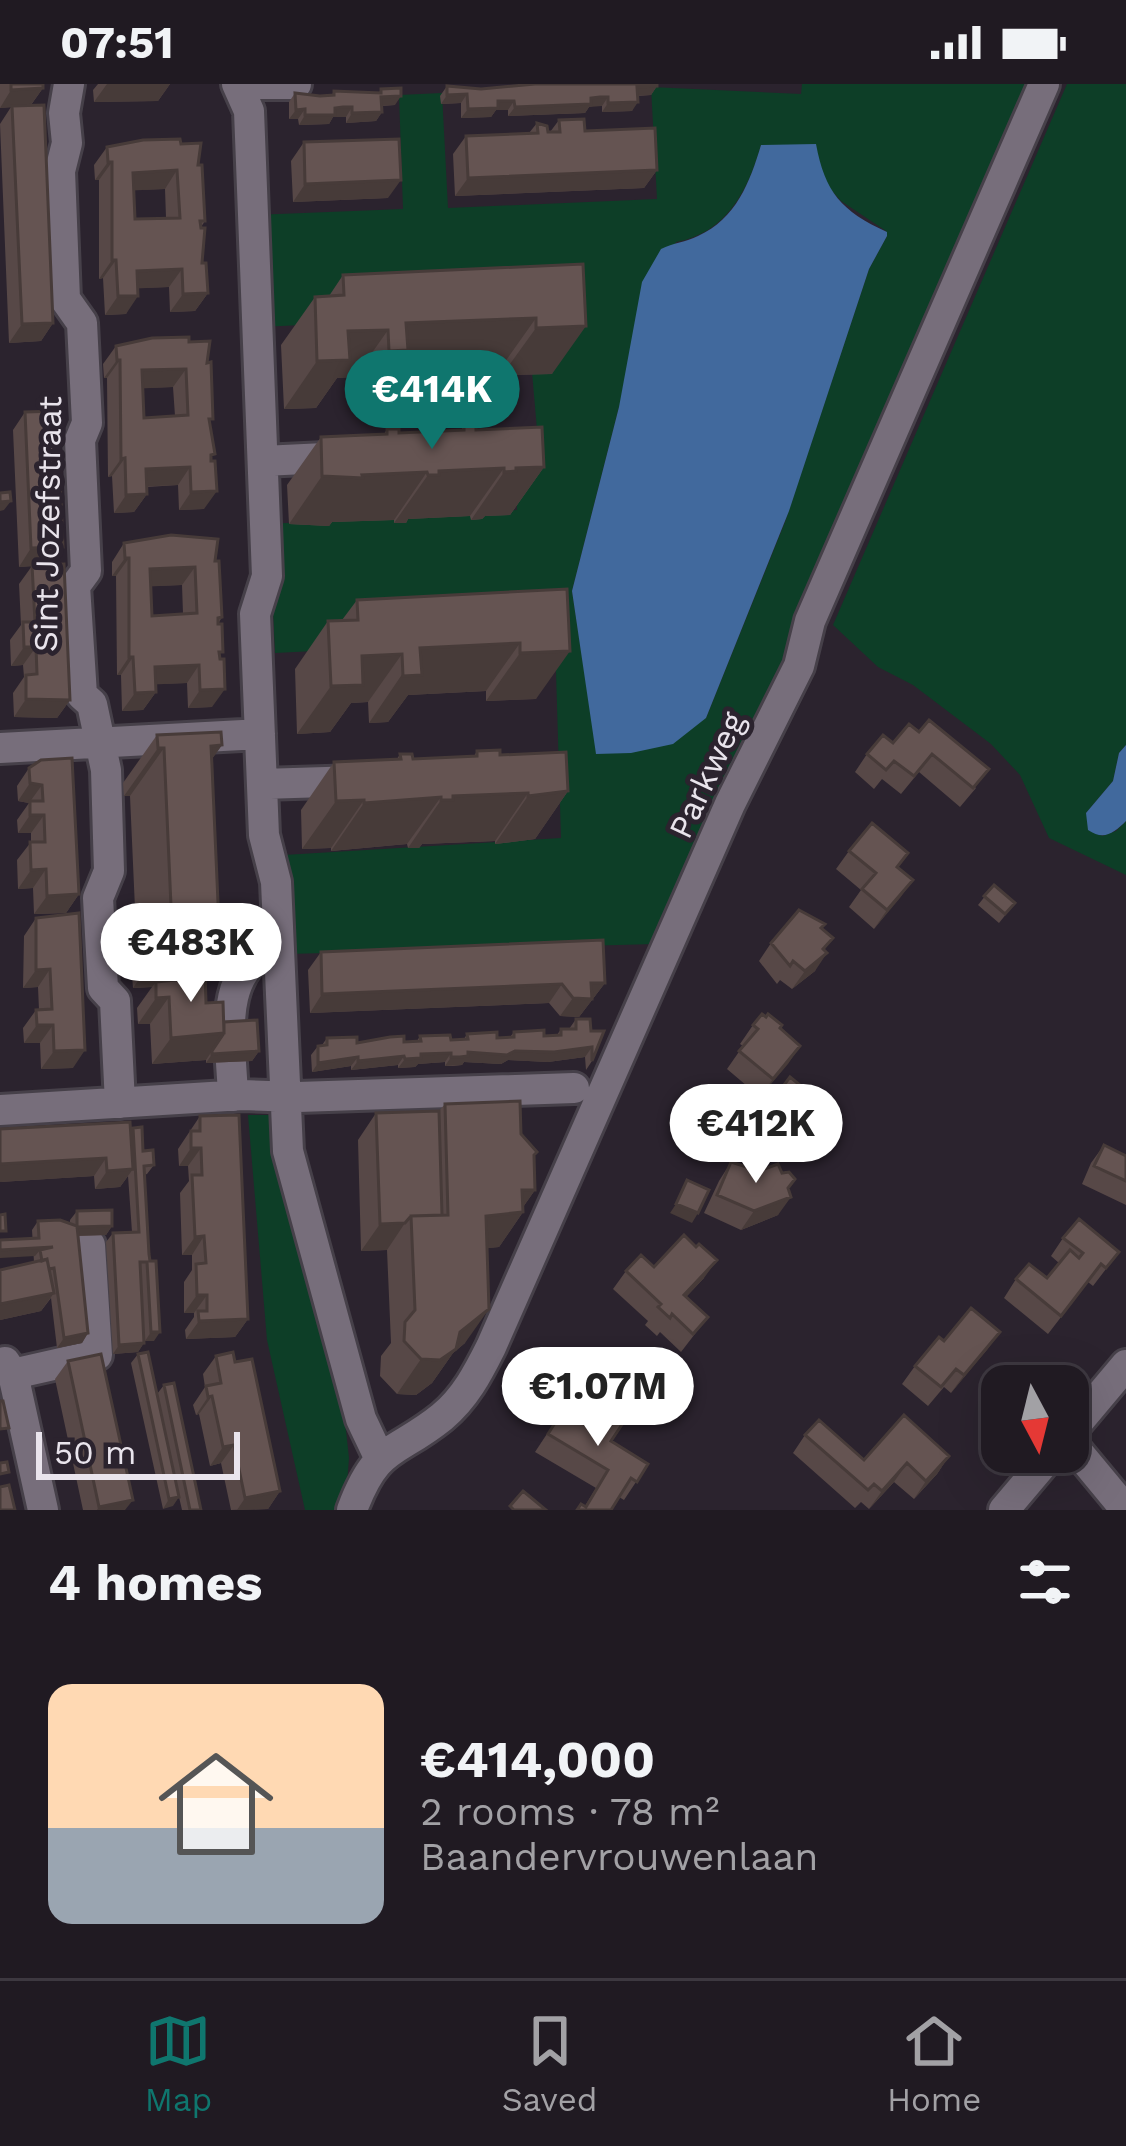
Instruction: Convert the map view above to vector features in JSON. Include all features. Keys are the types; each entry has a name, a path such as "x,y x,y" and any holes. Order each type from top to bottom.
{"street":[{"name":"Sint Jozefstraat","path":"69,84 64,113 67,143 60,171 65,299 82,323 87,423 80,440 86,571 75,586 82,695 92,704 106,770 109,872 98,898 104,988 115,1001 120,1103"},
{"path":"237,84 249,111 267,576 255,614 264,836 276,882 283,1096 288,1151 361,1419 379,1457 352,1510"},
{"path":"256,84 296,84"},
{"name":"Parkweg","path":"379,1457 441,1418 473,1383 491,1347 730,804 799,666 809,620 1044,84"},
{"path":"262,461 369,456"},
{"path":"0,748 260,734"},
{"path":"262,784 384,780"},
{"path":"233,1096 231,998 246,966 259,952 278,944"},
{"path":"0,1110 233,1096 574,1088"},
{"path":"43,1510 6,1366 97,1354 90,1245"},
{"path":"1089,1411 1126,1365"},
{"path":"1089,1463 1126,1510"},
{"path":"1004,1510 1035,1473"}],"green space":[{"path":"802,84 1039,84 969,253 655,944 288,954 284,855 561,838 555,639 275,653 269,524 517,510 515,465 540,464 532,372 551,313 260,327 254,215 403,209 399,95 442,93 448,208 657,199 651,87 801,94","holes":["761,145 823,181 887,236 869,269 785,522 706,718 597,754 572,591 619,407 676,242 709,229 733,207"]},
{"path":"1067,84 1126,84 1126,745 1119,753 1113,781 1086,813 1102,836 1126,821 1126,875 1049,838 1020,775 991,744 913,685 878,667 833,625"},
{"path":"248,1115 273,1115 344,1412 349,1458 345,1510 305,1510 267,1340"}],"water":[{"path":"816,144 824,175 838,198 887,236 869,269 789,511 706,718 673,744 596,754 572,591 619,407 642,282 661,249 711,229 732,209 761,145"},
{"path":"1126,745 1126,821 1099,835 1088,830 1086,813 1113,781 1119,753"}],"building":[{"path":"11,84 43,84 43,88 11,90"},
{"path":"535,84 657,86 637,87 638,102 608,103 608,97 600,97 591,98 591,104 515,107 514,101 498,101 498,108 468,109 467,94 447,95 447,86 481,89"},
{"path":"401,88 401,96 381,97 382,112 352,113 352,107 343,107 335,108 335,115 305,115 305,109 296,110 295,93 320,96"},
{"path":"44,105 53,323 22,324 12,106"},
{"path":"584,119 585,131 655,128 657,170 468,178 466,136 538,133 537,123 547,126 548,132 560,132 559,120"},
{"path":"399,139 401,180 305,184 304,142"},
{"path":"143,140 201,143 198,165 202,165 205,221 200,221 205,228 202,263 206,263 208,293 183,294 182,269 137,271 138,296 118,296 116,260 112,260 112,162 108,162 107,147","holes":["177,170 180,218 135,219 133,173"]},
{"path":"583,264 586,326 536,328 536,318 406,323 408,350 389,351 388,330 348,331 350,360 317,361 315,297 344,295 343,275"},
{"path":"152,338 210,341 207,363 211,362 213,419 209,419 217,491 191,492 190,467 146,469 147,494 126,495 116,346","holes":["186,369 188,415 144,418 142,370"]},
{"path":"57,411 63,547 31,548 25,412"},
{"path":"476,425 476,430 542,427 544,467 439,471 439,475 322,476 321,437 387,434 387,429 399,429 399,433 464,430 464,426"},
{"path":"10,492 11,501 0,502 0,493"},
{"path":"171,535 218,539 215,561 219,561 222,617 218,624 222,624 223,652 219,652 224,659 225,689 200,690 199,665 155,667 156,692 135,693 133,657 129,657 129,558 125,558 124,543","holes":["195,567 197,613 152,616 150,569"]},
{"path":"64,564 70,700 26,699 26,675 37,674 36,647 24,647 23,622 35,622 32,565"},
{"path":"567,589 570,651 520,653 520,643 420,648 422,675 403,676 402,654 362,656 363,685 331,686 328,621 358,620 357,600"},
{"path":"929,720 989,769 973,788 932,754 914,776 894,761 886,770 867,754 883,735 893,743 909,724 919,732"},
{"path":"221,732 222,745 211,746 219,925 230,924 231,938 166,940 166,927 172,927 164,748 158,748 157,735"},
{"path":"500,750 500,755 566,752 568,791 453,796 453,800 336,801 334,762 401,759 400,754 412,754 413,759 477,756 477,751"},
{"path":"72,758 79,894 47,896 46,869 31,870 30,842 45,842 44,815 30,815 30,801 43,801 42,785 30,783 29,768 41,760"},
{"path":"872,823 908,853 897,867 913,880 887,910 862,889 876,873 849,851"},
{"path":"994,885 1015,903 1005,914 984,896"},
{"path":"799,910 825,924 821,928 833,938 823,949 827,953 805,971 793,961 790,966 771,943"},
{"path":"79,913 85,1050 54,1051 53,1025 37,1025 36,1010 52,1009 50,969 36,970 36,918"},
{"path":"603,940 605,983 591,983 592,999 573,998 562,984 322,994 321,952"},
{"path":"205,967 206,1003 223,1002 224,1033 171,1038 169,997 156,998 156,982 177,980 177,968"},
{"path":"762,1014 782,1025 800,1046 773,1079 739,1051 758,1029 753,1025"},
{"path":"576,1019 590,1019 591,1031 604,1031 592,1061 592,1047 507,1055 468,1052 460,1057 421,1054 421,1058 358,1061 358,1057 318,1063 318,1046 327,1045 327,1038 357,1037 357,1043 404,1036 404,1042 421,1041 420,1036 468,1039 467,1034 497,1032 497,1038 514,1037 514,1032 544,1030 544,1036 561,1035 561,1029 576,1029"},
{"path":"257,1020 259,1051 212,1054 224,1033 224,1022"},
{"path":"790,1077 822,1103 806,1122 775,1097"},
{"path":"520,1101 521,1134 537,1152 535,1190 522,1190 523,1212 486,1216 489,1309 460,1332 456,1349 440,1360 421,1359 404,1341 405,1322 415,1310 411,1216 448,1215 445,1104"},
{"path":"439,1111 442,1215 380,1224 376,1113"},
{"path":"239,1115 248,1319 199,1321 198,1311 207,1311 207,1295 197,1295 196,1264 206,1263 204,1236 195,1237 192,1175 202,1175 201,1148 191,1148 191,1131 200,1131 200,1116"},
{"path":"130,1122 133,1169 107,1171 106,1158 0,1164 0,1129"},
{"path":"142,1127 143,1151 153,1150 154,1165 144,1166 160,1332 151,1332 147,1262 140,1262 144,1343 119,1345 113,1233 139,1232 133,1128"},
{"path":"1104,1145 1126,1156 1126,1181 1094,1166"},
{"path":"731,1162 759,1171 778,1164 782,1173 789,1172 795,1179 788,1188 791,1197 754,1211 717,1195"},
{"path":"687,1180 709,1190 698,1213 676,1204"},
{"path":"112,1210 112,1226 77,1227 77,1211"},
{"path":"5,1214 6,1231 0,1231 0,1215"},
{"path":"1079,1219 1119,1252 1106,1268 1101,1264 1061,1316 1016,1279 1029,1264 1047,1278 1070,1250 1079,1258 1083,1253 1063,1238"},
{"path":"60,1220 77,1226 88,1333 64,1338 54,1268 49,1269 47,1259 42,1261 40,1250 53,1247 0,1250 0,1240 39,1238 38,1221"},
{"path":"684,1235 717,1260 684,1295 708,1317 693,1334 658,1307 661,1304 626,1271 641,1255 654,1267"},
{"path":"47,1259 54,1293 0,1304 0,1270"},
{"path":"971,1308 1000,1332 964,1375 956,1369 941,1387 915,1366"},
{"path":"148,1352 179,1497 169,1499 138,1354"},
{"path":"233,1352 235,1362 252,1359 280,1491 245,1498 234,1445 223,1447 206,1386 221,1383 216,1356"},
{"path":"101,1354 133,1500 99,1507 68,1361"},
{"path":"174,1383 201,1510 190,1510 164,1385"},
{"path":"574,1393 623,1423 611,1441 648,1464 637,1482 631,1478 611,1510 577,1510 581,1504 586,1507 608,1470 548,1434"},
{"path":"3,1401 9,1428 0,1429"},
{"path":"904,1415 949,1456 926,1481 907,1463 882,1491 874,1484 868,1490 805,1435 819,1420 864,1460"},
{"path":"9,1485 15,1510 0,1510 0,1487"},
{"path":"523,1491 546,1510 514,1510 510,1506"}]}
